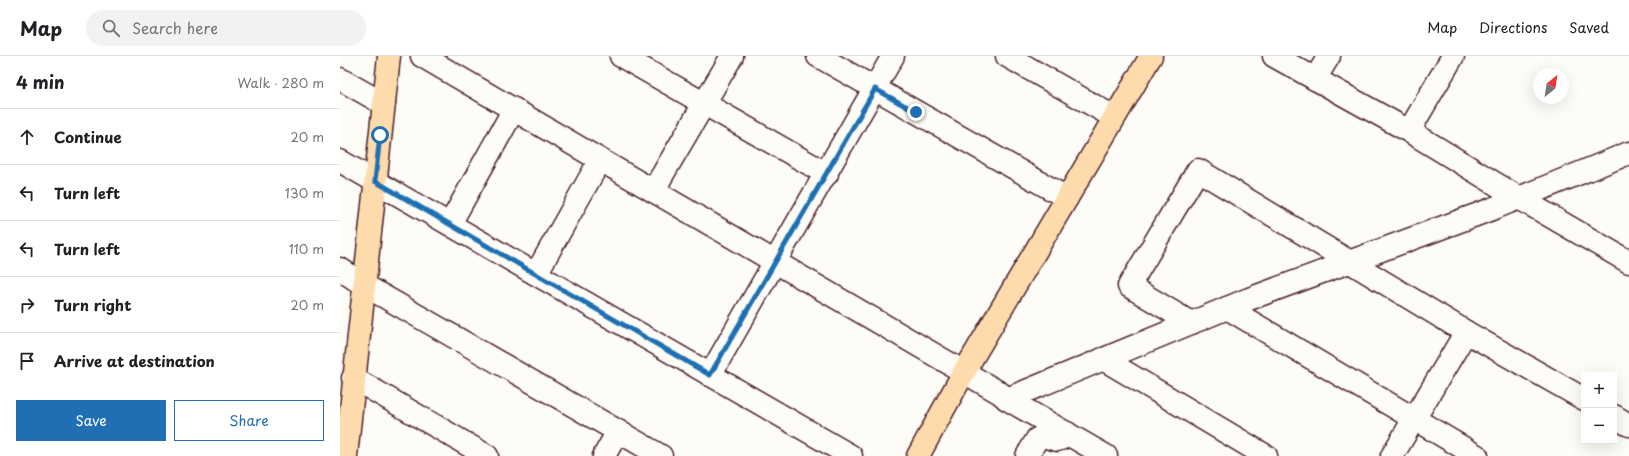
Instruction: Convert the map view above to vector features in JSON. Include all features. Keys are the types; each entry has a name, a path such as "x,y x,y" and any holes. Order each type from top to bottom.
{"main road":[{"path":"346,456 389,56"},
{"path":"918,456 969,375 1067,198 1150,56"}],"street":[{"path":"422,56 1106,456"},
{"path":"621,56 826,174"},
{"path":"653,191 732,56"},
{"path":"818,56 1067,198"},
{"path":"710,375 776,263 893,56"},
{"path":"1007,56 1114,117"},
{"path":"1274,56 1409,131 1519,198 1629,262"},
{"path":"1315,79 1329,56"},
{"path":"1409,131 1453,56"},
{"path":"340,79 384,104"},
{"path":"450,224 514,110"},
{"path":"1004,396 1227,308 1519,198 1629,153"},
{"path":"536,274 600,160"},
{"path":"340,161 852,456"},
{"path":"1191,323 1129,286 1198,170 1351,261 1466,332 1581,397"},
{"path":"340,269 661,456"},
{"path":"1227,308 1476,456"},
{"path":"1392,456 1466,332"},
{"path":"1103,358 1266,456"},
{"path":"354,378 487,456"},
{"path":"1617,418 1629,425"},
{"path":"604,456 618,432"},
{"path":"1027,456 1037,439 1043,436 1057,440 1063,438 1067,433"}],"route":[{"path":"380,135 375,181 710,375 875,89 916,112"}]}
